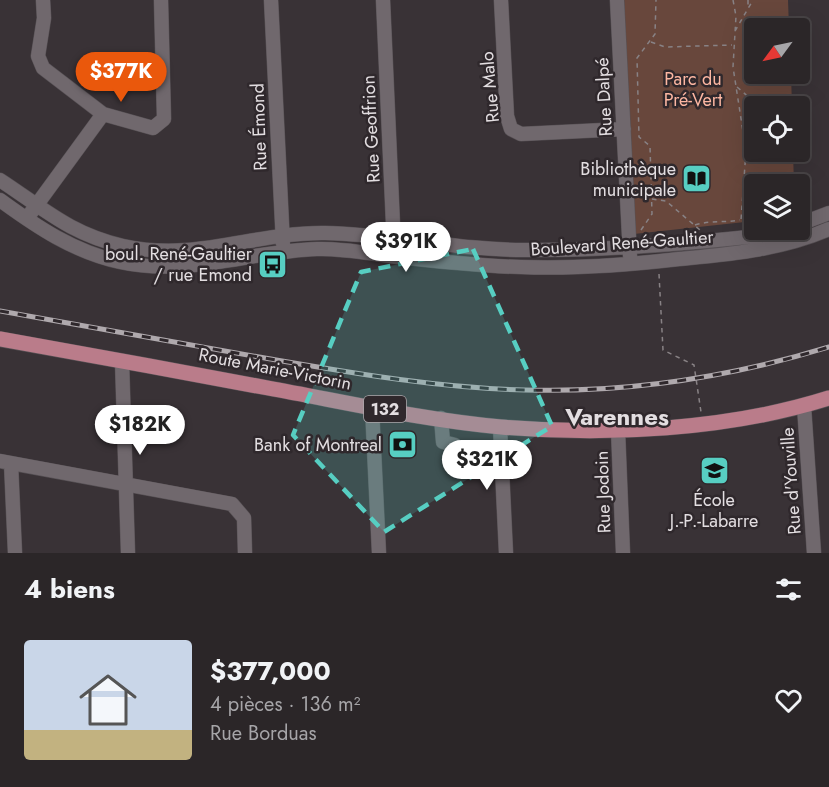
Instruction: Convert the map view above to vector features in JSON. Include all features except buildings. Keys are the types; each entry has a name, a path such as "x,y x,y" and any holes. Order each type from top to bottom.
{"main road":[{"name":"Route Marie-Victorin","path":"0,339 372,408 500,427 618,430 703,423 804,406 829,398"}],"street":[{"path":"43,0 44,18 38,56 43,68 103,114 153,128 164,118 161,0"},
{"name":"Rue Émond","path":"271,0 281,237 284,252"},
{"name":"Rue Geoffrion","path":"383,0 395,256"},
{"name":"Rue Malo","path":"501,0 507,116 511,129 522,134 624,129"},
{"name":"Rue Dalpé","path":"617,0 630,264"},
{"path":"27,219 103,114"},
{"name":"Boulevard René-Gaultier","path":"0,180 36,207 93,237 158,251 221,248 281,237 323,233 521,250 630,248 712,241 801,241 829,229"},
{"name":"Boulevard René-Gaultier","path":"0,200 27,219 81,250 120,262 155,267 222,263 284,252 319,249 520,267 630,264 770,240"},
{"path":"810,220 829,213"},
{"path":"122,361 128,553"},
{"name":"Rue d'Youville","path":"804,406 814,553"},
{"path":"372,408 379,553"},
{"path":"441,418 443,442 456,445"},
{"path":"500,427 506,553"},
{"name":"Rue Jodoin","path":"618,430 622,553"},
{"path":"471,448 501,455"},
{"path":"15,553 6,462 232,504 244,518 245,553"}],"path":[{"path":"640,231 652,214 650,146 639,137 637,58 650,42 657,28 656,0"},
{"path":"733,0 736,16 733,45 744,132"},
{"path":"734,32 753,0"},
{"path":"747,1 748,7"},
{"path":"650,42 665,47 733,45"},
{"path":"737,86 750,96"},
{"path":"741,220 745,162"},
{"path":"651,199 666,201 712,241"},
{"path":"694,225 713,219 722,223 744,220"},
{"path":"658,261 663,350 694,365 703,423"}],"highlighted area":[{"path":"473,249 552,426 384,532 293,435 361,272"}],"green space":[{"name":"Parc du Pré-Vert","path":"624,0 788,0 789,18 744,18 744,84 791,84 792,96 744,96 744,162 793,162 794,174 744,174 744,222 634,234"}],"railway":[{"path":"0,311 358,374 491,389 564,390 641,386 717,375 829,347"}],"place":[{"name":"Bibliothèque municipale","path":"697,179"},
{"name":"boul. René-Gaultier / rue Emond","path":"273,264"},
{"name":"Bank of Montreal","path":"403,445"},
{"name":"École J.-P.-Labarre","path":"714,471"}],"district":[{"name":"Varennes","path":"617,417"}]}
